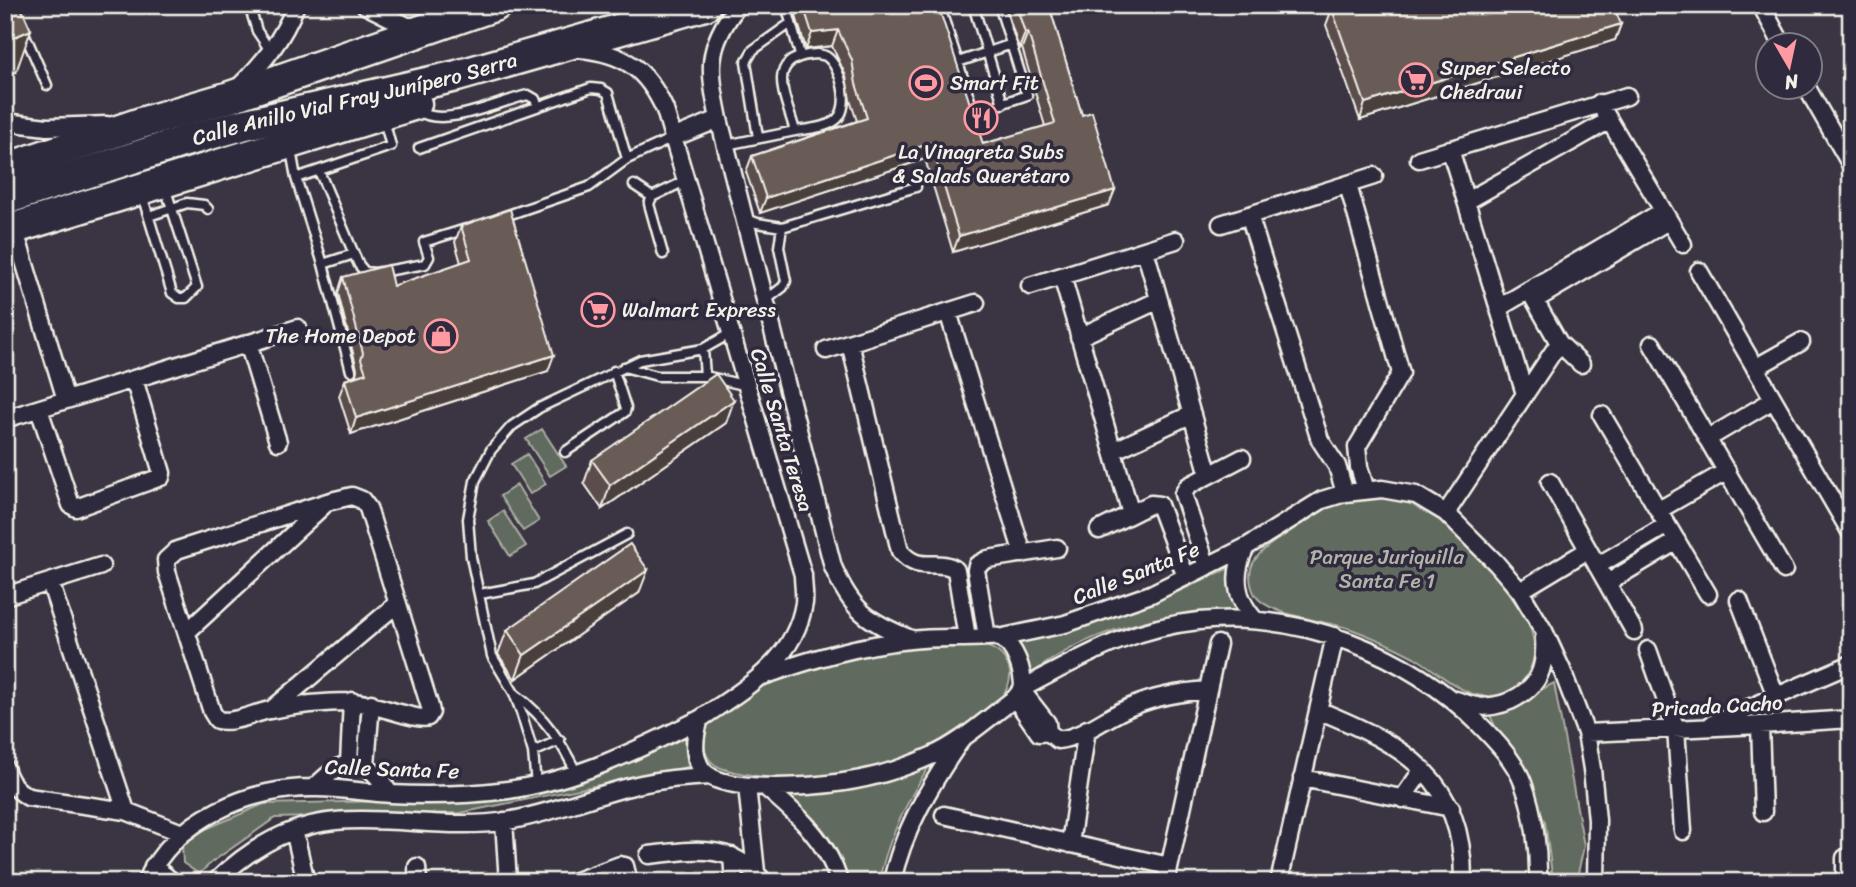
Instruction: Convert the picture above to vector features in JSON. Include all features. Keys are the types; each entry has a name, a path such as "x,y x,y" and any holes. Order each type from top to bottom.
{"highway":[{"name":"Calle Anillo Vial Fray Junípero Serra","path":"5,169 141,123 227,98 443,21 496,5"},
{"name":"Calle Anillo Vial Fray Junípero Serra","path":"5,199 243,125 457,76 705,5"},
{"path":"10,230 156,199 290,143 434,98 457,76"}],"street":[{"path":"227,98 271,52 288,26 296,5"},
{"path":"365,5 407,26 443,21"},
{"name":"Calle Santa Teresa","path":"738,5 725,23 714,50 710,75 833,567 844,592 861,612 884,627 913,640"},
{"path":"1761,5 1775,32"},
{"name":"Calle Santa Teresa","path":"564,47 603,51 621,58 640,71 658,93 675,137 803,575 804,603 795,630 784,651 763,676"},
{"path":"1419,159 1627,96"},
{"path":"1815,102 1851,165"},
{"path":"1599,103 1683,244"},
{"path":"675,137 719,119"},
{"path":"1467,201 1608,121"},
{"path":"5,122 47,127 141,123"},
{"path":"1450,149 1525,394"},
{"path":"1221,224 1374,176"},
{"path":"1348,185 1402,373 1357,447 1366,490"},
{"path":"1249,215 1320,440 1337,466 1345,494"},
{"path":"1500,307 1532,295 1665,216"},
{"path":"10,230 66,400"},
{"path":"1030,286 1176,240"},
{"path":"1145,250 1209,475"},
{"path":"1699,271 1851,533"},
{"path":"1062,276 1131,514"},
{"path":"1532,295 1559,343 1581,364"},
{"path":"1079,337 1159,300"},
{"path":"826,350 976,303"},
{"path":"948,312 1023,554"},
{"path":"5,419 298,328"},
{"path":"1755,368 1801,342"},
{"path":"850,343 900,551 917,565 949,566 956,570 967,638"},
{"path":"1446,513 1559,343"},
{"path":"248,344 278,442"},
{"path":"1652,344 1784,570"},
{"path":"39,409 71,505 76,508 161,477 134,379"},
{"path":"1707,439 1773,400"},
{"path":"1113,452 1192,414"},
{"path":"1602,415 1709,594"},
{"path":"1207,567 1183,494 1188,486 1242,458"},
{"path":"1659,510 1727,471"},
{"path":"1550,482 1634,631"},
{"name":"Calle Santa Fe","path":"150,874 181,833 227,806 264,793 315,788 442,796 536,785 577,774 623,757 700,719 763,676 810,659 850,649 913,640 993,637 1065,624 1099,614 1151,594 1207,567 1246,547 1322,500 1382,489 1416,495 1446,513 1520,591 1544,631 1586,733 1597,820 1595,882"},
{"path":"352,496 366,503 431,712 423,720 371,703 352,702 271,709 222,721 214,717 166,566 171,554 327,502 352,496"},
{"path":"188,631 327,502"},
{"path":"1099,530 1151,504 1162,507 1186,577"},
{"path":"1597,566 1668,524"},
{"path":"1606,583 1677,541"},
{"path":"1246,547 1240,559 1237,586 1240,598 1255,620"},
{"path":"1057,548 988,559 977,565 976,570 980,602 993,637 1017,659 1020,693 1039,733 1048,732 1054,738 1066,739 1133,706 1182,692 1208,690"},
{"path":"1520,591 1588,550"},
{"path":"5,596 101,566"},
{"path":"50,582 126,811"},
{"path":"1739,600 1776,696"},
{"path":"271,709 397,604"},
{"path":"215,882 248,852 294,830 336,821 465,824 504,821 558,810 638,785 674,778 710,776 747,786 802,787 845,782 890,772 932,755 965,735 1020,693 1078,657 1138,634 1198,621 1255,620 1335,636 1405,669 1453,699 1496,741 1522,781 1539,863 1538,882"},
{"path":"1453,699 1479,707 1504,704 1526,693 1539,677 1545,657 1544,631"},
{"path":"1279,882 1335,636"},
{"path":"944,815 1070,844 1168,874 1218,644"},
{"path":"1648,650 1676,729 1683,831"},
{"path":"1703,728 1851,664"},
{"path":"349,763 352,702"},
{"path":"366,765 371,703"},
{"path":"1318,710 1363,728 1400,750 1423,769 1451,808 1459,833 1463,882"},
{"path":"700,719 694,748 700,765 710,776"},
{"name":"Pricada Cacho","path":"1586,733 1851,719"},
{"path":"1760,725 1763,813"},
{"path":"1070,844 1087,729"},
{"path":"892,882 921,806 965,735"},
{"path":"315,788 331,771 349,763 366,765 378,775 390,794"},
{"path":"5,768 9,782 28,797 126,811 181,833"},
{"path":"1402,799 1423,769"},
{"path":"1302,778 1451,808"},
{"path":"747,786 760,877"},
{"path":"765,787 789,807 811,832 828,854 839,882"},
{"path":"504,821 508,882"},
{"path":"294,830 306,882"},
{"path":"649,855 717,851 732,856 760,877"},
{"path":"732,856 734,882"},
{"path":"1845,858 1845,882"},
{"path":"573,882 620,865 627,869 629,882"},
{"path":"150,874 173,882"}],"lane":[{"path":"249,5 257,31 271,52"},
{"path":"786,5 800,55"},
{"path":"939,5 974,113 1027,95 999,5"},
{"path":"973,5 1003,104"},
{"path":"17,17 47,85"},
{"path":"758,137 746,62 753,50 791,23"},
{"path":"958,62 1012,44"},
{"path":"726,145 815,128 837,119 844,101 835,65 826,56 800,55 782,70 782,83 795,131"},
{"path":"419,148 591,88 608,93 627,159"},
{"path":"411,105 423,115 438,118 528,95 535,99 538,106"},
{"path":"296,178 391,146 382,114"},
{"path":"491,220 589,187 627,159 675,137"},
{"path":"290,143 296,178 323,264 351,371"},
{"path":"319,171 359,265 365,272 375,273 425,264 429,257 424,242 480,224"},
{"path":"663,254 649,204 652,197 687,180"},
{"path":"635,185 652,197"},
{"path":"745,218 782,227 916,187"},
{"path":"156,199 197,286 186,298 179,298 172,293 156,199"},
{"path":"156,199 204,205 208,209"},
{"path":"766,300 783,287 786,281 779,247 782,227"},
{"path":"323,264 354,254"},
{"path":"536,785 533,752 525,724 514,693 492,656 471,557 468,519 475,481 491,450 512,426 539,408 624,367 656,356 703,349 731,333"},
{"path":"703,349 705,376"},
{"path":"624,367 657,376 705,376 748,386"},
{"path":"565,452 625,412 614,371"},
{"path":"480,594 534,584 627,534"},
{"path":"514,693 535,709 559,740 577,774"},
{"path":"533,752 559,740"}],"green space":[{"path":"542,429 566,466 550,476 526,439"},
{"path":"527,454 546,484 530,494 511,464"},
{"path":"517,485 539,521 523,531 500,496"},
{"name":"Parque Juriquilla Santa Fe 1","path":"1386,497 1422,508 1447,524 1473,548 1518,606 1527,620 1534,641 1531,668 1520,685 1503,694 1490,696 1466,691 1391,645 1351,629 1283,612 1260,601 1254,593 1251,567 1259,554 1272,543 1331,505 1351,499"},
{"path":"503,511 526,546 510,556 488,521"},
{"path":"1233,566 1230,590 1242,612 1185,614 1128,626 1074,647 1026,678 1010,640 1076,627 1123,613"},
{"path":"982,645 999,653 1009,668 1008,684 998,701 958,732 888,765 841,775 782,778 723,769 713,763 706,754 705,730 717,713 747,692 804,667 847,654"},
{"path":"1554,683 1584,846 1576,882 1553,882 1545,822 1490,716"},
{"path":"685,737 688,767 460,813 275,818 199,874 183,863 182,844 206,829 264,804 502,798"},
{"path":"933,760 900,818 887,850 879,882 849,882 839,855 825,832 785,793 825,793 861,787 897,776"}],"building":[{"path":"5,5 20,5 31,30 5,41"},
{"path":"803,5 880,5 881,9 897,5 938,5 983,144 1055,123 1028,32 1025,33 1016,5 1049,5 1082,115 1092,112 1115,190 959,236 931,143 766,198 752,156 867,118 856,84 852,60 838,30 812,33"},
{"name":"Super Selecto Chedraui","path":"1342,5 1613,5 1621,24 1365,103 1332,9"},
{"name":"The Home Depot","path":"510,209 554,355 356,418 345,380 366,373 343,277 388,265 393,286 471,259 461,226"},
{"path":"716,374 734,400 610,485 592,460"},
{"path":"630,544 648,570 524,655 507,630"}],"place":[{"name":"Super Selecto Chedraui","path":"1416,80"},
{"name":"Smart Fit","path":"926,83"},
{"name":"La Vinagreta Subs & Salads Querétaro","path":"981,118"},
{"name":"Walmart Express","path":"598,310"},
{"name":"The Home Depot","path":"441,336"}]}
